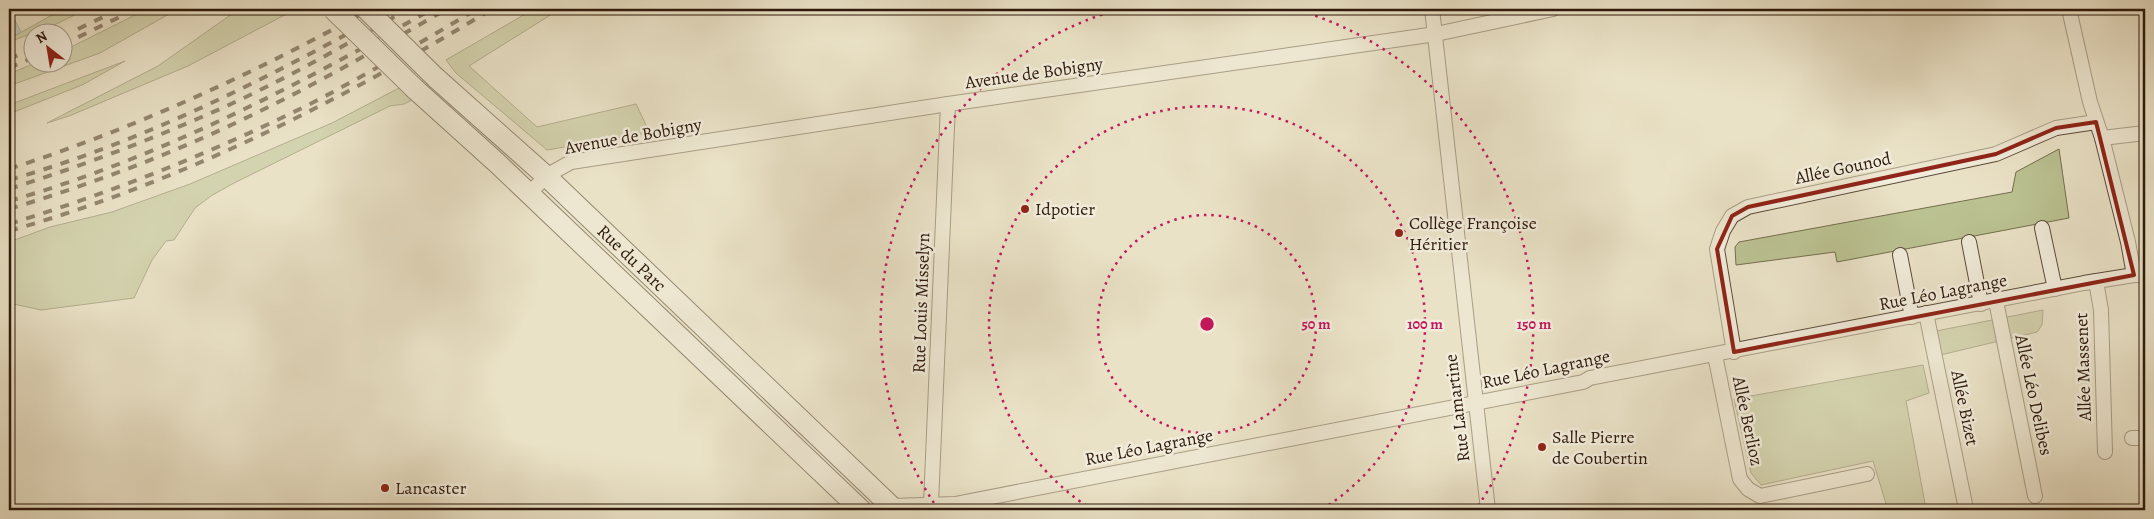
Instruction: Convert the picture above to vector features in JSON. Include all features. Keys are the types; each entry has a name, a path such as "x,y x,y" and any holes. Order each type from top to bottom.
{"main road":[{"name":"Rue du Parc","path":"333,9 415,89 497,163 861,510"},
{"name":"Rue du Parc","path":"366,9 436,78 546,176 893,508"}],"street":[{"name":"Rue Lamartine","path":"1432,9 1474,402 1488,510"},
{"name":"Avenue de Bobigny","path":"529,194 546,176 571,162 948,104 1436,34 1553,9"},
{"path":"2069,9 2090,102 2102,138 2128,242 2140,275"},
{"name":"Rue Louis Misselyn","path":"931,504 948,104"},
{"name":"Allée Gounod","path":"1734,352 1717,249 1732,216 1748,207 1996,154 2056,128 2096,122"},
{"path":"2102,138 2145,133"},
{"path":"2042,228 2055,289"},
{"path":"1969,242 1982,304"},
{"path":"1900,255 1912,317"},
{"name":"Rue Léo Lagrange","path":"893,508 931,504 949,507 1583,382 1590,378 1734,352 2096,281 2140,275"},
{"name":"Allée Massenet","path":"2096,281 2100,310 2105,452"},
{"name":"Allée Léo Delibes","path":"1996,301 2036,496"},
{"name":"Allée Bizet","path":"1926,314 1966,510"},
{"name":"Allée Berlioz","path":"1715,355 1740,479 1748,489 1760,496 1867,474"}],"highlighted area":[{"path":"2096,122 2134,275 1734,352 1717,249 1732,216 1748,207 1996,154 2056,128"}],"green space":[{"path":"63,9 87,9 60,22 40,22"},
{"path":"147,9 178,9 100,53 72,63 72,46"},
{"path":"239,9 296,9 188,66 69,116 47,123 158,66"},
{"path":"534,9 537,12 543,9 560,9 469,66 537,127 636,104 647,127 646,133 547,150 456,73 446,60"},
{"path":"22,32 22,37 9,42 9,39"},
{"path":"125,61 82,85 9,114 9,105"},
{"path":"22,68 22,72 48,72 9,86 9,74"},
{"path":"401,87 412,100 404,104 390,106 232,184 195,208 174,240 166,241 152,260 134,298 41,310 9,303 9,242 50,227 112,212 190,184 332,123"},
{"path":"2059,149 2069,218 1837,262 1835,252 1736,265 1735,247 1739,242 2012,192 2016,172"},
{"path":"2043,310 2042,325 2037,332 1932,357 1926,333"},
{"path":"1923,365 1929,393 1906,401 1926,509 1887,507 1873,461 1761,485 1751,473 1734,399"}],"water":[{"path":"9,9 21,32 9,39"}],"railway":[{"path":"78,29 120,9"},
{"path":"72,40 136,9"},
{"path":"9,169 102,136 193,98 282,56 370,9"},
{"path":"9,180 109,147 158,127 253,83 392,9"},
{"path":"9,189 132,146 230,104 308,66 408,9"},
{"path":"9,201 65,184 119,164 226,118 330,65 432,9"},
{"path":"9,209 131,167 221,130 325,78 447,9"},
{"path":"9,224 125,185 238,138 333,92 477,9"},
{"path":"9,231 136,189 258,136 376,76 492,9"},
{"path":"9,59 22,53"},
{"path":"9,68 22,62"}],"place":[{"name":"Idpotier","path":"1025,209"},
{"name":"Collège Françoise Héritier","path":"1399,233"},
{"name":"Salle Pierre de Coubertin","path":"1542,447"},
{"name":"Lancaster","path":"385,488"}]}
